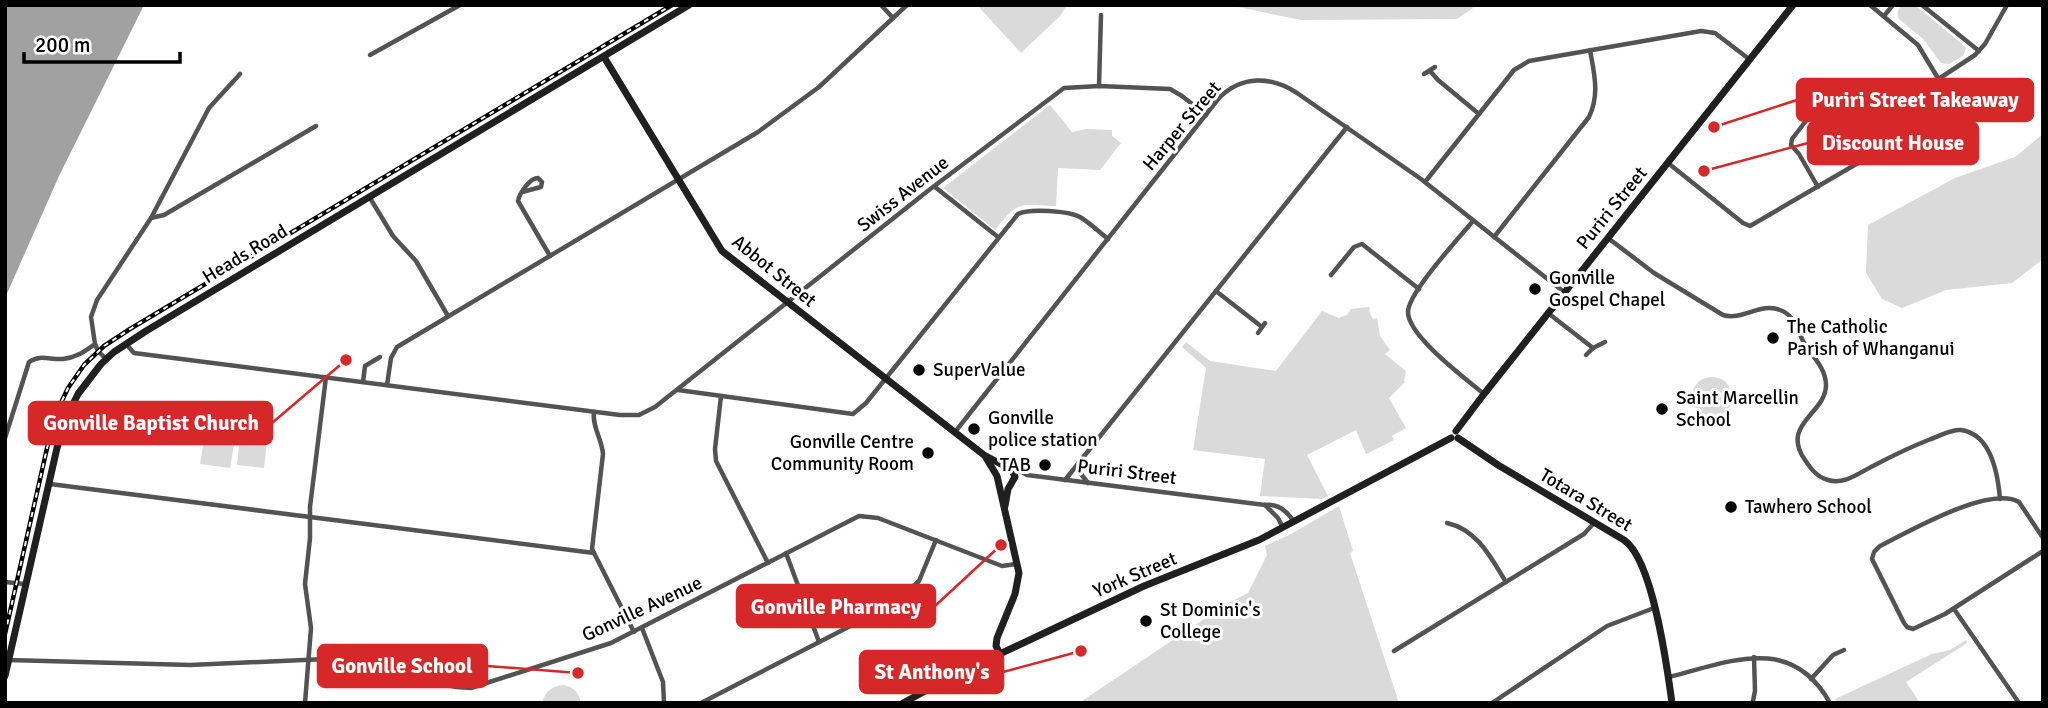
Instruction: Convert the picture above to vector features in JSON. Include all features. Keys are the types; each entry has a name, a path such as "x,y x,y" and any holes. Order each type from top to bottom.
{"main road":[{"name":"Heads Road","path":"5,676 59,441 72,405 84,384 106,359 126,344 690,5"},
{"name":"Puriri Street","path":"1283,528 1455,436 1484,394 1793,5"},
{"name":"Abbot Street","path":"604,57 722,251 984,455 1011,469"},
{"name":"Totara Street","path":"1455,436 1509,472 1624,540 1635,550 1641,561 1663,641 1672,703"},
{"name":"Abbot Street","path":"984,455 998,479 1019,573 1017,589 996,642 1000,654"},
{"path":"1005,506 1012,483 1014,475 1011,469 1002,469 998,479 1004,486 1012,483"},
{"name":"York Street","path":"903,703 1144,586 1249,545 1283,528"}],"street":[{"path":"370,55 460,5"},
{"path":"881,5 893,18"},
{"path":"387,385 391,358 397,347 758,132 808,94 907,5"},
{"path":"1870,5 1918,45 1971,133"},
{"path":"1884,16 1893,5"},
{"path":"1922,5 1979,51"},
{"path":"1940,78 1969,61 1979,51 2007,5"},
{"path":"1099,86 1101,15"},
{"path":"1425,182 1514,71 1523,63 1536,58 1701,31 1715,33 1750,60"},
{"path":"1494,237 1589,117 1596,85 1590,50"},
{"path":"1430,71 1437,80 1479,114"},
{"path":"106,359 95,344 91,317 97,300 151,218 209,108 240,74"},
{"name":"Harper Street","path":"954,432 1224,93 1236,85 1252,80 1268,80 1288,88 1347,127 1425,182 1564,293"},
{"path":"1818,187 1791,145 1791,139 1829,90 1844,82"},
{"name":"Swiss Avenue","path":"594,412 639,415 650,411 1059,90 1069,86 1170,89 1206,115"},
{"path":"1668,163 1746,225 1758,223 1956,106"},
{"path":"151,218 164,215 316,126"},
{"path":"1065,480 1347,127"},
{"path":"934,187 998,237"},
{"path":"522,192 519,205 550,256"},
{"path":"370,198 393,236 416,261 448,316"},
{"path":"677,390 853,414 886,379 1018,214 1030,210 1079,216 1108,239"},
{"path":"1473,221 1419,289 1411,301 1408,313 1414,330 1484,394"},
{"path":"1608,238 1642,265 1723,316 1734,317 1775,308 1792,317 1825,376 1823,397 1803,423 1798,436 1802,455 1818,476 1827,480 1844,480 1901,451 1961,430 1976,436 1985,446 2000,499"},
{"path":"1331,275 1354,247 1362,244 1419,289"},
{"path":"1216,291 1264,325 1258,333"},
{"path":"1548,313 1593,348"},
{"path":"1586,355 1605,342"},
{"path":"5,438 27,365 35,358 72,358 95,344"},
{"path":"126,344 134,353 594,412 593,423 603,454 592,541 594,553 634,632"},
{"path":"363,382 365,366 380,357"},
{"path":"305,703 311,628 305,584 310,538 309,517 326,377"},
{"path":"721,396 716,461 768,562"},
{"path":"1081,459 1080,470 1088,483"},
{"name":"Puriri Street","path":"1011,469 1027,475 1270,504 1287,513 1294,523"},
{"name":"Puriri Street","path":"1012,483 1027,475"},
{"path":"49,484 594,553"},
{"path":"2043,538 2019,502 2000,499 1948,512 1880,546 1872,555 1873,562 1910,629 1954,609 2043,551"},
{"path":"1265,505 1283,528"},
{"name":"Gonville Avenue","path":"9,660 190,665 309,658 337,660 471,688 606,645 851,519 865,515 1002,566 1017,564"},
{"path":"1447,523 1458,526 1482,544 1506,582"},
{"path":"1394,651 1584,534 1594,523"},
{"path":"701,703 895,603 919,581 936,540"},
{"path":"786,553 819,642"},
{"path":"5,582 26,583"},
{"path":"1492,703 1607,626 1654,608"},
{"path":"1954,609 2019,703"},
{"path":"642,628 663,682 664,703"},
{"path":"1811,679 1833,655 1844,650"},
{"path":"1668,677 1737,659 1754,657 1779,660 1796,667 1811,679 1824,692 1830,703"},
{"path":"1753,701 1754,657"}],"shaded area":[{"path":"5,5 144,5 59,176 5,298"},
{"path":"977,5 1067,5 1060,16 1021,53"},
{"path":"1228,5 1472,5 1473,8 1457,19 1301,20"},
{"path":"1902,5 1915,5 1961,43 1966,48 1963,56 1949,64 1941,63 1923,39 1899,19 1898,12"},
{"path":"1050,105 1072,132 1086,129 1112,130 1112,136 1121,143 1100,170 1058,168 1056,206 1021,206 1009,213 995,230 943,188"},
{"path":"2043,134 2043,259 2012,283 1946,290 1902,308 1882,299 1866,273 1868,225 1955,178 2015,157"},
{"path":"1369,307 1373,319 1377,318 1380,336 1390,350 1385,354 1406,371 1405,382 1389,398 1406,428 1392,436 1394,440 1366,454 1356,430 1307,455 1328,496 1322,499 1260,496 1265,459 1193,450 1206,368 1182,347 1186,342 1210,361 1276,371 1322,311 1339,318 1347,315 1351,309"},
{"path":"1712,377 1726,383 1732,397 1726,411 1712,417 1698,411 1692,397 1698,383"},
{"path":"205,434 235,439 230,468 200,464"},
{"path":"240,438 267,441 264,468 237,465"},
{"path":"1339,506 1353,551 1350,553 1399,703 1079,703 1228,603 1248,593 1267,555 1265,546"},
{"path":"1966,640 1967,643 1906,682 1920,703 1837,703 1835,699 1932,654 1950,650"},
{"path":"564,685 576,691 581,703 542,703 550,690"}],"railway":[{"path":"5,634 50,435 60,405 84,365 104,346 672,5"}],"place":[{"name":"Puriri Street Takeaway","path":"1714,127"},
{"name":"Discount House","path":"1704,171"},
{"name":"Gonville Gospel Chapel","path":"1535,289"},
{"name":"The Catholic Parish of Whanganui","path":"1773,338"},
{"name":"Gonville Baptist Church","path":"346,360"},
{"name":"SuperValue","path":"919,370"},
{"name":"Saint Marcellin School","path":"1662,409"},
{"name":"Gonville police station","path":"974,429"},
{"name":"Gonville Centre Community Room","path":"928,453"},
{"name":"TAB","path":"1045,465"},
{"name":"Tawhero School","path":"1731,507"},
{"name":"Gonville Pharmacy","path":"1001,545"},
{"name":"St Dominic's College","path":"1146,621"},
{"name":"St Anthony's","path":"1081,651"},
{"name":"Gonville School","path":"578,673"}]}
